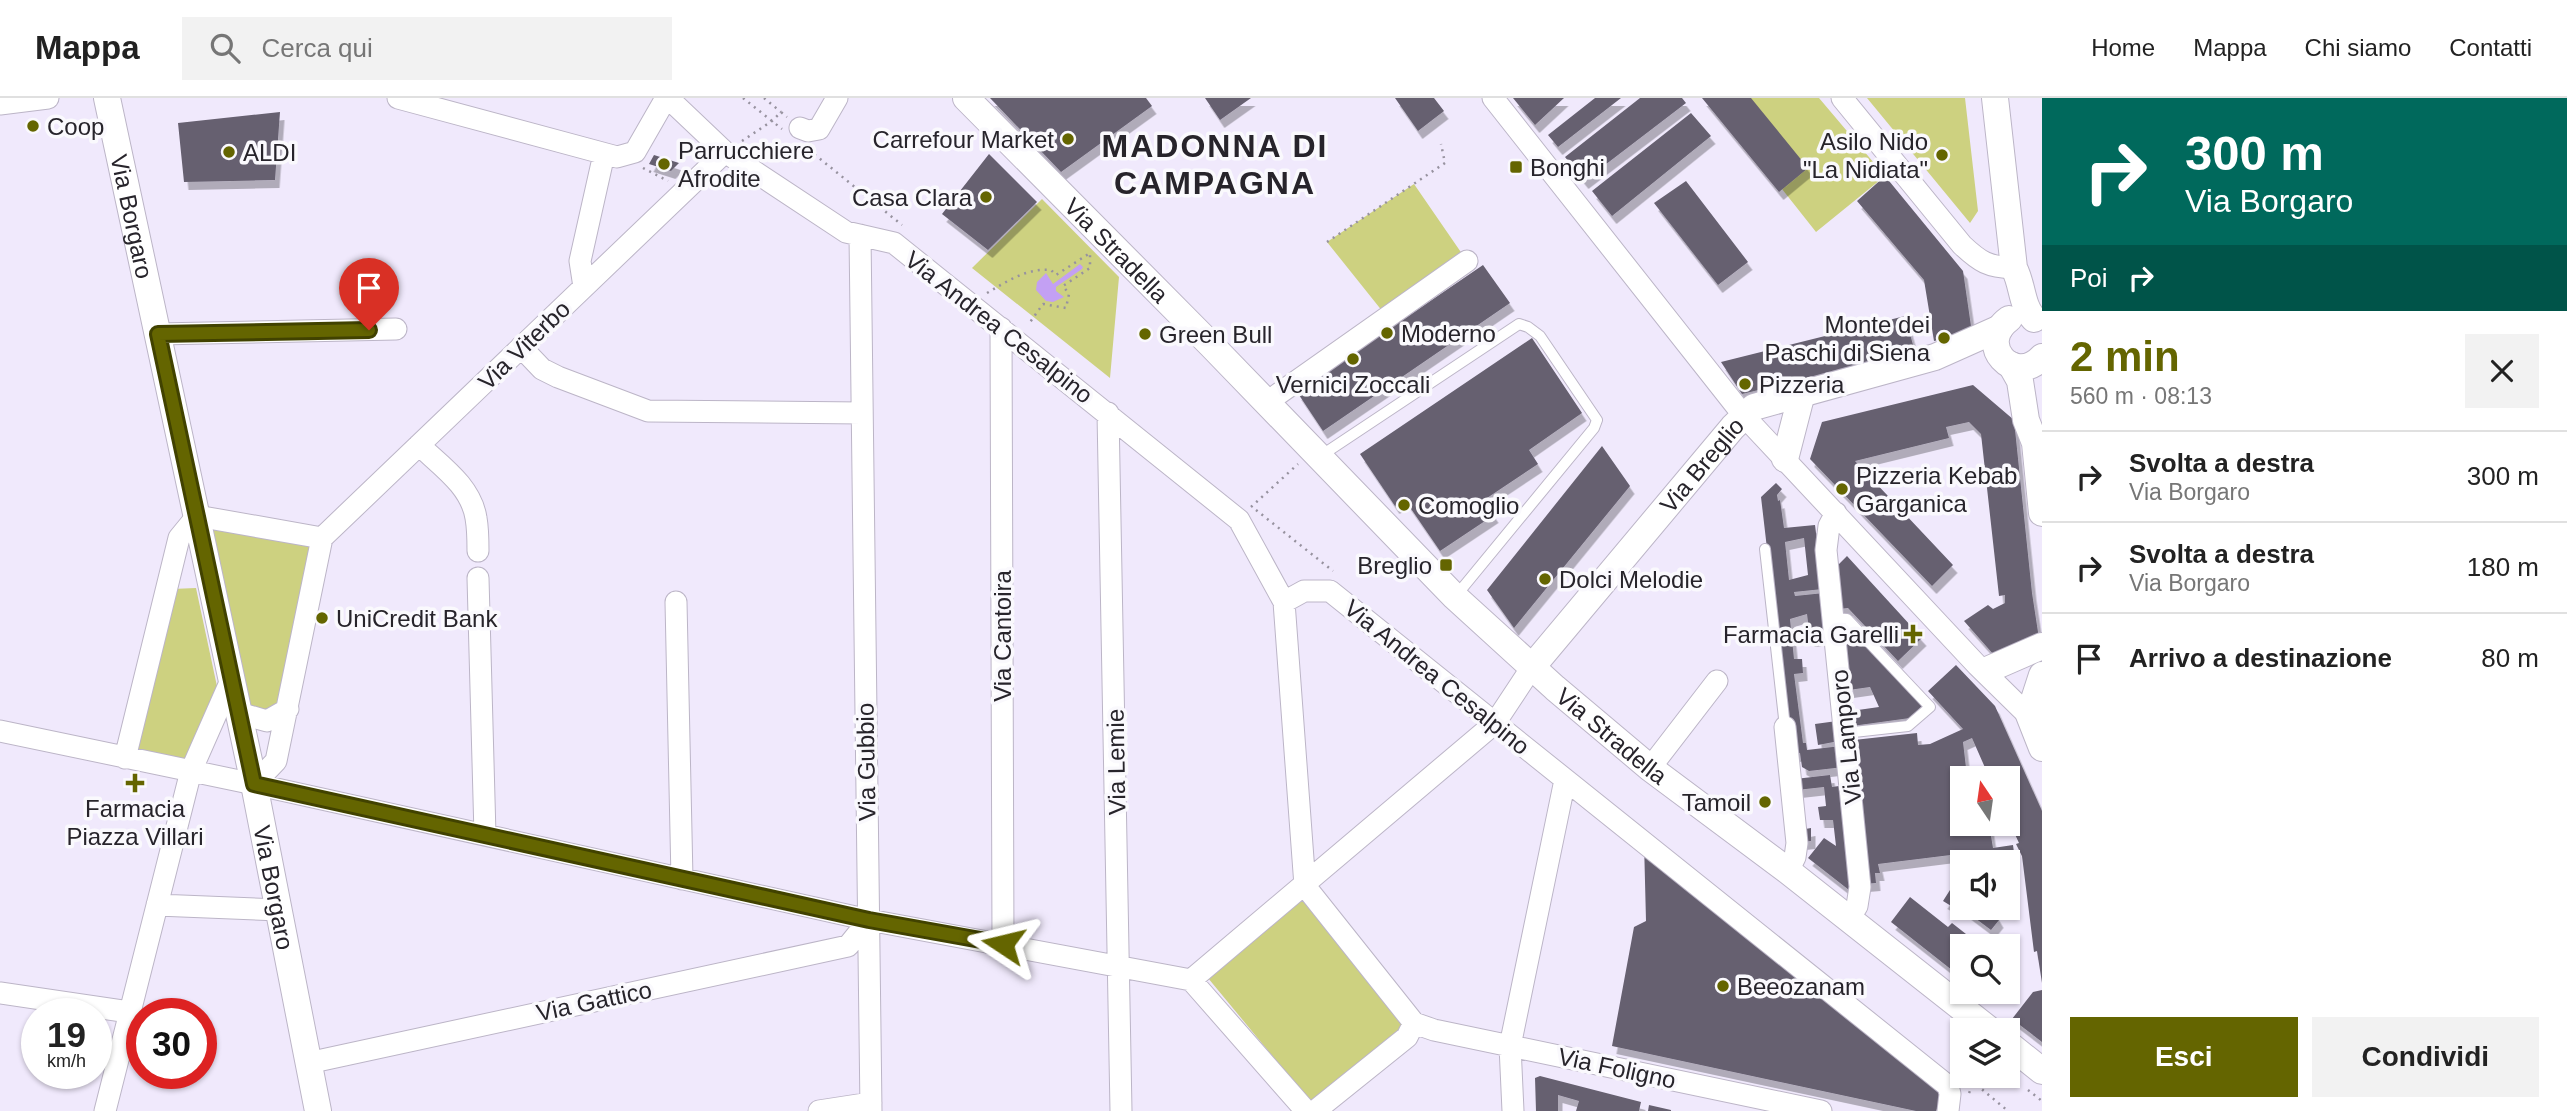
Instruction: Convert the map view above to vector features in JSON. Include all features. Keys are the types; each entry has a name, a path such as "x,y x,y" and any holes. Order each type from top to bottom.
{"street":[{"path":"0,104 48,98"},
{"name":"Via Borgaro","path":"107,98 232,678 318,1111"},
{"path":"398,98 611,155 635,152 667,98 725,152 846,232 860,235"},
{"name":"Via Stradella","path":"966,98 1267,402 1455,597 1650,768 1788,871 1975,1018"},
{"path":"1493,98 1744,416 1982,667 2037,705"},
{"path":"1843,98 1962,245 1984,264 2014,268"},
{"path":"1995,98 2014,268 2022,282 2027,311 2021,323 1996,343 2020,381 2026,420 2035,443"},
{"path":"800,128 808,131 819,129 845,100"},
{"name":"Via Viterbo","path":"322,538 725,152"},
{"path":"584,287 580,261 611,155"},
{"name":"Via Andrea Cesalpino","path":"860,235 894,243 1239,520 1284,602 1304,591 1330,591 1948,1086 1948,1111"},
{"name":"Via Gubbio","path":"860,235 871,1107"},
{"path":"1267,402 1467,261"},
{"name":"Via Breglio","path":"1532,667 1754,407 1935,357 2021,323"},
{"name":"Via Cantoira","path":"1001,328 1003,944"},
{"path":"158,334 396,329"},
{"path":"521,347 542,369 648,411 862,413"},
{"name":"Via Breglio","path":"1935,357 1968,359 1987,356 2027,367 2041,358"},
{"path":"2041,358 2035,375 2039,420 2035,443 2042,513"},
{"path":"1785,459 1802,393"},
{"name":"Via Lemie","path":"1108,413 1121,1111"},
{"path":"419,445 465,489 471,499 476,516 478,551"},
{"name":"Via Lamporo","path":"1836,513 1829,526 1826,550 1860,887 1857,906 1849,919"},
{"path":"125,758 179,538 197,516 322,538 276,761 254,784"},
{"path":"478,578 485,835"},
{"path":"676,602 682,879"},
{"path":"1284,602 1305,886 1414,1023 1407,1037 1315,1111"},
{"path":"1982,667 2042,646"},
{"path":"1191,980 1495,723 1532,667"},
{"path":"1982,667 2037,705"},
{"path":"133,998 191,771 232,678"},
{"path":"1650,768 1717,681"},
{"path":"239,713 267,721 288,709"},
{"path":"1785,727 1797,843 1795,857 1788,871"},
{"path":"0,732 254,784 869,920 1191,980 1306,1111"},
{"path":"1513,1111 1510,1046 1565,780"},
{"path":"157,905 279,910"},
{"name":"Via Gattico","path":"308,1063 848,946 869,920"},
{"path":"0,993 126,1012"},
{"name":"Via Foligno","path":"1414,1023 1510,1046 1821,1111"},
{"path":"105,1111 126,1024"},
{"path":"2020,1053 2042,1071"},
{"path":"820,1111 871,1107"}],"lane":[{"path":"1316,453 1519,324 1528,327 1540,337 1597,420 1594,428 1455,597"},
{"path":"1765,549 1785,727"},
{"path":"1833,618 1847,618 1930,706 1908,726 1845,733"}],"path":[{"path":"764,98 800,128"},
{"path":"725,152 781,112"},
{"path":"1327,242 1445,163 1441,144"},
{"path":"611,155 663,176 682,193"},
{"path":"987,293 1016,276 1037,269 1051,270 1056,275 1090,253 1090,268 1063,286 1069,294 1066,308 1043,304 1027,325 1001,328"},
{"path":"1239,520 1316,453"},
{"path":"1981,1088 2008,1111"}],"green space":[{"path":"1750,98 1819,98 1885,176 1816,232 1782,189 1807,168"},
{"name":"Asilo Nido \"La Nidiata\"","path":"1867,98 1965,98 1978,211 1970,223"},
{"path":"1414,184 1467,261 1387,317 1327,242"},
{"path":"1042,199 1119,277 1110,378 972,268"},
{"path":"201,522 316,543 284,704 267,714 242,702"},
{"path":"196,588 218,691 187,766 131,753 172,589"},
{"path":"1303,899 1415,1026 1313,1105 1208,978"}],"shaded area":[{"path":"1080,264 1082,269 1056,287 1056,291 1064,297 1053,302 1046,301 1036,290 1037,282 1046,273 1053,284"}],"building":[{"name":"Carrefour Market","path":"990,98 1146,98 1152,106 1061,172"},
{"path":"1205,98 1251,98 1220,120"},
{"path":"1395,98 1434,98 1444,111 1418,131"},
{"path":"1513,98 1564,98 1535,125"},
{"path":"1595,98 1621,98 1558,147 1548,135"},
{"path":"1640,98 1682,98 1686,103 1584,181 1565,157"},
{"path":"1702,98 1751,98 1808,168 1779,192"},
{"name":"ALDI","path":"280,112 275,180 184,182 178,123"},
{"path":"1691,113 1711,136 1612,216 1592,191"},
{"path":"989,154 1037,202 988,250 942,214"},
{"name":"Parrucchiere Afrodite","path":"654,155 679,163 671,171 649,164"},
{"path":"1885,176 1963,271 1972,333 1934,341 1924,280 1857,201"},
{"path":"1686,181 1748,262 1718,285 1654,203"},
{"path":"1483,265 1510,303 1323,431 1297,392"},
{"path":"1905,316 1915,352 1742,394 1721,362"},
{"path":"1532,338 1582,413 1529,450 1538,464 1484,500 1494,515 1440,551 1405,500 1395,506 1360,454"},
{"path":"1973,385 2014,420 2040,645 2001,663 1964,621 1988,605 1993,609 2005,603 2005,595 1999,596 1981,434 1969,422 1946,427 1949,438 1855,461 1953,565 1932,586 1810,459 1822,422"},
{"path":"1602,446 1630,486 1514,628 1487,590"},
{"path":"1776,483 1782,489 1777,495 1784,528 1815,525 1823,589 1794,592 1795,596 1824,593 1829,637 1810,639 1807,614 1790,619 1794,659 1802,659 1803,673 1794,674 1803,743 1806,743 1807,750 1841,746 1844,767 1809,771 1802,767 1800,753 1791,755 1761,497","holes":["1804,538 1808,575 1789,580 1785,542"]},
{"path":"1847,556 1922,638 1898,661 1848,608 1839,609 1835,568"},
{"path":"1841,624 1845,624 1924,704 1910,718 1852,726 1851,711 1879,707 1870,687 1849,690"},
{"path":"1956,665 1995,706 2042,811 2042,983 2037,951 2034,952 2022,856 2016,844 2019,843 2016,836 2020,836 2020,766 1984,766 1972,738 1963,742 1966,766 1950,766 1950,836 1991,836 1993,848 2013,845 2014,850 1950,850 1950,855 1878,864 1880,873 1875,873 1876,883 1864,884 1854,740 1917,733 1918,745 1930,744 1963,729 1928,691"},
{"path":"1837,721 1839,741 1818,745 1815,724"},
{"path":"1830,775 1832,787 1846,785 1857,885 1849,890 1808,858 1824,838 1836,846 1833,820 1820,820 1818,807 1826,806 1824,787 1797,790 1795,779"},
{"path":"1811,828 1811,841 1801,842 1800,830"},
{"name":"Beeozanam","path":"1644,842 1948,1086 1936,1111 1916,1111 1612,1046 1634,927 1646,921"},
{"path":"1950,890 1950,905 1943,901"},
{"path":"1910,897 1948,927 1952,923 1966,934 1950,934 1950,969 1891,922"},
{"path":"1978,920 1999,920 1991,930"},
{"path":"2042,990 2042,1042 2020,1025 2020,1018 2013,1018 2033,992"},
{"path":"1540,1076 1641,1102 1639,1111 1576,1111 1579,1101 1558,1095 1558,1111 1536,1111 1535,1078"},
{"path":"1649,1105 1671,1110 1671,1111 1648,1111"}],"place":[{"name":"Coop","path":"33,126"},
{"name":"Carrefour Market","path":"1068,139"},
{"name":"ALDI","path":"229,152"},
{"name":"Asilo Nido \"La Nidiata\"","path":"1942,155"},
{"name":"Parrucchiere Afrodite","path":"664,164"},
{"name":"Bonghi","path":"1516,167"},
{"name":"Casa Clara","path":"986,197"},
{"name":"Moderno","path":"1387,333"},
{"name":"Green Bull","path":"1145,334"},
{"name":"Monte dei Paschi di Siena","path":"1944,338"},
{"name":"Vernici Zoccali","path":"1353,359"},
{"name":"Pizzeria","path":"1745,384"},
{"name":"Pizzeria Kebab Garganica","path":"1842,489"},
{"name":"Comoglio","path":"1404,505"},
{"name":"Breglio","path":"1446,565"},
{"name":"Dolci Melodie","path":"1545,579"},
{"name":"UniCredit Bank","path":"322,618"},
{"name":"Farmacia Garelli","path":"1913,634"},
{"name":"Farmacia Piazza Villari","path":"135,783"},
{"name":"Tamoil","path":"1765,802"},
{"name":"Beeozanam","path":"1723,986"}],"district":[{"name":"MADONNA DI CAMPAGNA","path":"1215,164"}],"route":[{"path":"369,330 158,334 254,784 869,920 1003,944"}]}
